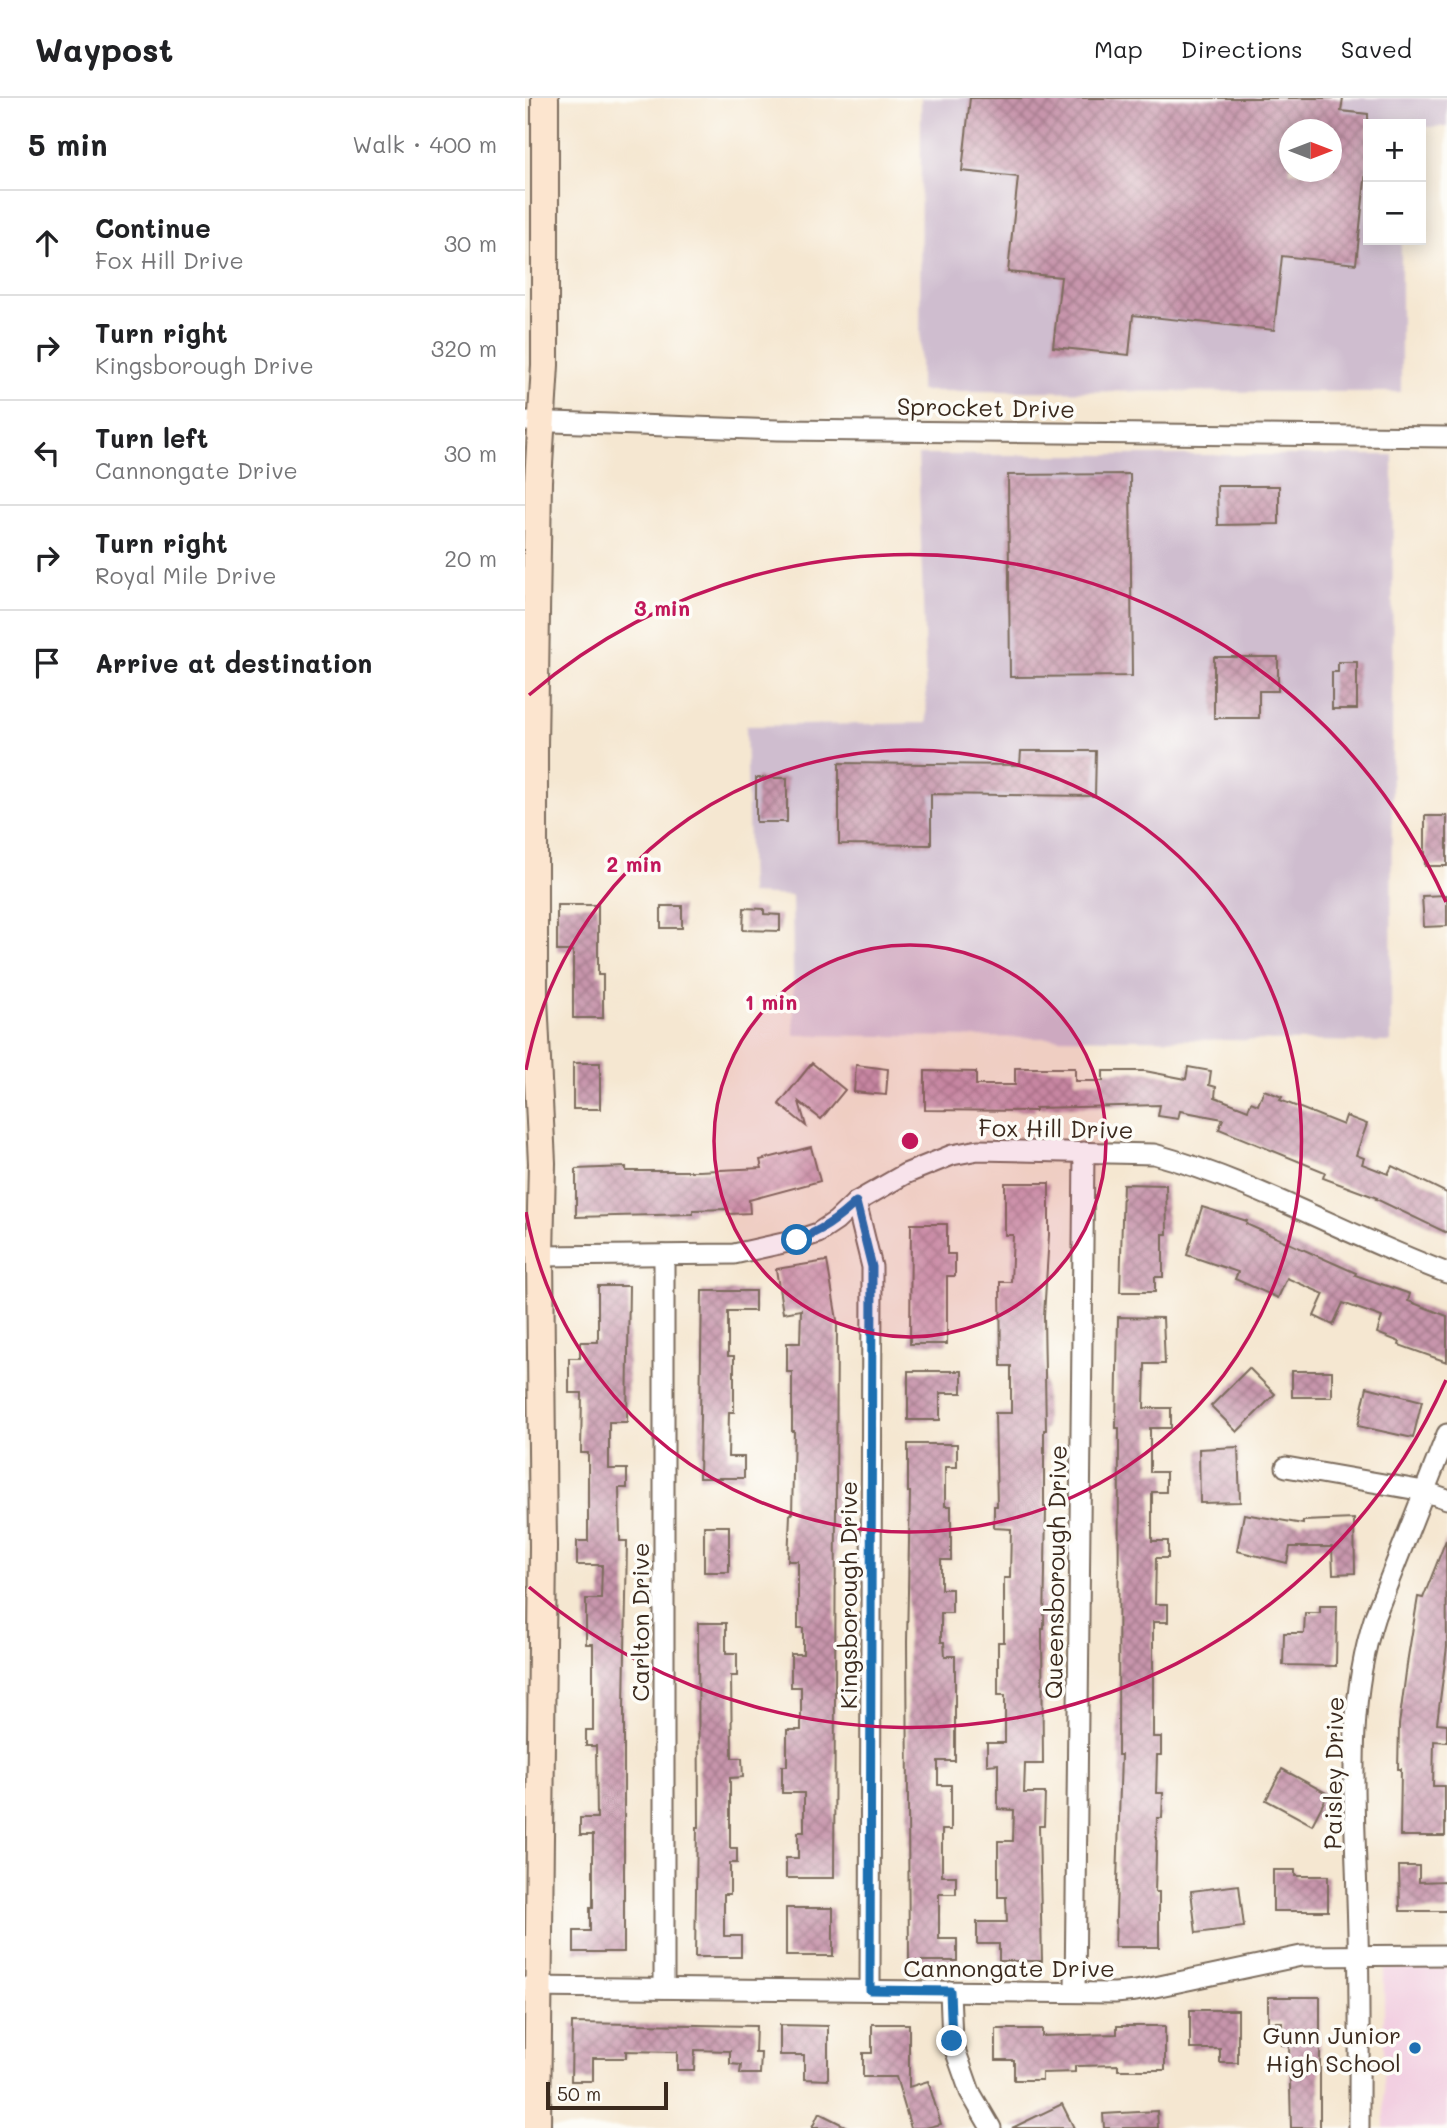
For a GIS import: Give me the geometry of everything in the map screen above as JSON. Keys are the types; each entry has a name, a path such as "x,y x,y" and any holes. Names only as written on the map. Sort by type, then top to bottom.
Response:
{"main road":[{"path":"537,2128 532,1987 543,1560 540,1256 542,1163 534,998 530,626 538,481 533,421 545,365 545,98"}],"street":[{"name":"Sprocket Drive","path":"533,421 778,430 1447,437"},
{"name":"Fox Hill Drive","path":"540,1256 734,1254 797,1240 818,1233 837,1221 856,1202 905,1174 952,1155 978,1150 1154,1154 1248,1187 1447,1273"},
{"name":"Queensborough Drive","path":"1075,1992 1084,1152"},
{"name":"Kingsborough Drive","path":"856,1202 872,1267 870,1990"},
{"name":"Carlton Drive","path":"664,1255 664,1989"},
{"name":"Paisley Drive","path":"1359,2128 1359,1954 1353,1735 1356,1693 1365,1646 1375,1616 1447,1434"},
{"path":"1286,1467 1424,1491 1447,1499"},
{"name":"Cannongate Drive","path":"532,1987 1136,1991 1301,1956 1447,1955"},
{"path":"950,1991 952,2041 971,2092 991,2128"}],"shaded area":[{"path":"921,98 1447,98 1447,127 1426,127 1426,119 1363,119 1363,245 1401,245 1401,392 920,391"},
{"path":"918,455 1393,455 1391,1042 794,1035 792,896 750,894 746,726 927,723"},
{"name":"Gunn Junior High School","path":"1384,1967 1447,1967 1447,2128 1384,2128"}],"building":[{"path":"970,98 1343,98 1341,111 1368,114 1368,119 1363,119 1363,199 1356,264 1282,256 1274,330 1133,315 1129,355 1053,347 1061,277 1008,272 1018,177 962,171"},
{"path":"1130,474 1132,676 1010,677 1008,475"},
{"path":"1217,486 1279,486 1279,524 1218,525"},
{"path":"1214,657 1278,657 1278,691 1259,691 1259,718 1214,718"},
{"path":"1338,662 1357,662 1357,709 1332,709 1332,672 1338,672"},
{"path":"1021,751 1096,751 1095,796 931,794 931,845 839,844 839,763 1020,765"},
{"path":"756,778 787,778 787,822 756,822"},
{"path":"1425,816 1447,816 1447,866 1425,866"},
{"path":"1447,895 1447,926 1424,927 1422,896"},
{"path":"557,905 598,905 598,975 603,975 603,1018 573,1018 573,951 557,951"},
{"path":"661,906 682,906 682,928 661,928"},
{"path":"744,908 764,909 764,914 780,915 780,931 743,930"},
{"path":"573,1063 600,1063 600,1109 573,1109"},
{"path":"812,1063 845,1090 821,1119 799,1102 806,1126 779,1104"},
{"path":"856,1065 888,1069 886,1095 854,1092"},
{"path":"1188,1067 1211,1071 1209,1085 1216,1087 1215,1097 1248,1110 1251,1102 1258,1105 1264,1090 1282,1097 1280,1100 1343,1125 1346,1116 1367,1124 1356,1155 1364,1158 1362,1164 1388,1174 1392,1166 1447,1193 1447,1233 1377,1198 1323,1178 1325,1172 1219,1129 1223,1119 1180,1111 1178,1119 1158,1116 1160,1105 1035,1108 1035,1111 925,1110 925,1071 976,1072 976,1085 1015,1085 1015,1068 1075,1068 1075,1081 1103,1081 1103,1071 1145,1071 1186,1079"},
{"path":"811,1147 820,1181 749,1200 750,1213 728,1214 727,1209 693,1210 693,1214 576,1217 576,1169 626,1167 626,1171 699,1171 762,1168 760,1160"},
{"path":"1005,1183 1049,1183 1044,1316 1046,1507 1042,1629 1043,1764 1025,1764 1024,1793 1045,1793 1044,1826 1039,1826 1042,1961 999,1961 999,1944 977,1944 977,1922 1007,1922 1006,1897 998,1897 998,1841 1013,1841 1014,1810 998,1809 998,1764 987,1765 987,1743 1005,1743 1005,1695 998,1695 998,1642 1004,1642 1004,1578 1010,1578 1011,1529 994,1528 994,1506 997,1506 995,1413 1011,1413 1011,1366 1001,1366 1000,1282 1011,1282 1013,1235 1005,1235"},
{"path":"1123,1184 1166,1185 1167,1234 1163,1234 1163,1277 1155,1277 1155,1292 1120,1292"},
{"path":"1202,1207 1247,1221 1246,1224 1356,1273 1355,1275 1410,1294 1408,1301 1447,1316 1447,1362 1399,1345 1400,1342 1377,1333 1382,1317 1343,1303 1333,1325 1314,1316 1324,1294 1287,1278 1278,1298 1235,1279 1238,1272 1187,1255"},
{"path":"911,1224 947,1224 947,1254 955,1254 955,1276 947,1276 947,1344 910,1344"},
{"path":"827,1261 837,1320 834,1878 786,1878 786,1858 798,1858 798,1832 804,1832 804,1793 782,1793 782,1766 787,1766 787,1730 801,1730 801,1687 791,1687 791,1654 803,1654 803,1628 798,1628 798,1561 788,1561 794,1431 792,1372 787,1372 787,1343 800,1343 801,1310 783,1313 776,1269"},
{"path":"598,1286 629,1286 627,1422 609,1422 609,1469 627,1469 627,1488 619,1488 620,1541 627,1541 624,1952 574,1952 574,1931 590,1931 590,1908 593,1908 593,1835 580,1835 580,1818 597,1818 596,1746 586,1746 586,1730 593,1730 593,1644 586,1644 586,1599 601,1599 602,1565 577,1565 577,1541 588,1541 588,1453 581,1453 582,1393 569,1393 569,1358 580,1358 580,1342 598,1342"},
{"path":"702,1291 755,1291 755,1311 728,1311 728,1356 734,1356 734,1412 729,1412 728,1457 744,1457 744,1478 699,1478"},
{"path":"1118,1317 1163,1318 1165,1364 1145,1364 1144,1408 1171,1408 1171,1428 1150,1428 1150,1472 1166,1472 1166,1492 1152,1492 1152,1541 1168,1541 1168,1558 1156,1558 1155,1604 1168,1604 1168,1622 1153,1622 1153,1737 1161,1737 1161,1755 1157,1755 1156,1793 1163,1793 1162,1818 1157,1818 1155,1892 1159,1892 1159,1947 1115,1947 1121,1755 1118,1755"},
{"path":"1249,1368 1275,1394 1237,1432 1211,1406"},
{"path":"908,1371 962,1371 962,1393 940,1393 940,1420 908,1420"},
{"path":"1292,1371 1332,1371 1332,1397 1292,1397"},
{"path":"1367,1387 1422,1401 1413,1438 1358,1426"},
{"path":"908,1444 957,1444 957,1467 945,1467 945,1506 951,1506 951,1560 941,1560 941,1589 952,1589 952,1613 941,1613 941,1642 944,1642 945,1656 955,1656 955,1761 938,1761 938,1785 951,1785 951,1830 942,1830 942,1876 956,1876 956,1894 939,1894 939,1939 957,1939 957,1961 909,1961"},
{"path":"1238,1447 1240,1502 1200,1503 1199,1449"},
{"path":"1244,1514 1303,1524 1303,1521 1354,1519 1355,1573 1333,1574 1332,1547 1290,1547 1287,1563 1237,1551"},
{"path":"704,1526 729,1526 729,1572 704,1572"},
{"path":"1446,1540 1447,1647 1437,1723 1447,1724 1447,1742 1434,1741 1433,1786 1445,1786 1445,1836 1400,1836 1399,1725 1408,1657 1418,1597 1423,1598"},
{"path":"1320,1606 1337,1606 1336,1666 1283,1665 1284,1633 1304,1633 1305,1613 1320,1613"},
{"path":"698,1623 726,1623 726,1653 737,1653 737,1676 731,1676 732,1758 742,1758 743,1777 730,1778 730,1848 737,1848 737,1863 730,1863 730,1894 724,1894 724,1936 741,1936 741,1957 695,1957 699,1827"},
{"path":"1282,1769 1328,1794 1312,1825 1266,1800"},
{"path":"1399,1866 1419,1866 1419,1882 1447,1881 1447,1911 1400,1911"},
{"path":"1273,1870 1295,1870 1295,1876 1328,1876 1328,1911 1273,1911"},
{"path":"1239,1885 1244,1927 1196,1933 1191,1891"},
{"path":"786,1908 833,1908 833,1956 786,1956"},
{"path":"1268,1997 1320,1997 1320,2128 1291,2128 1289,2045 1282,2045 1282,2022 1268,2022"},
{"path":"1190,2010 1238,2010 1238,2063 1220,2063 1220,2049 1190,2049"},
{"path":"572,2023 756,2026 755,2053 761,2053 760,2074 740,2074 741,2065 730,2064 730,2051 695,2050 694,2070 677,2070 677,2052 626,2051 626,2058 593,2058 593,2081 571,2081"},
{"path":"872,2024 909,2024 909,2087 928,2081 941,2124 911,2128 896,2077 863,2077 863,2053 872,2053"},
{"path":"780,2025 828,2026 828,2080 804,2079 804,2055 780,2055"},
{"path":"1117,2026 1165,2026 1165,2070 1118,2070 1118,2065 1075,2066 1075,2072 1042,2073 1042,2080 1014,2080 1014,2060 996,2060 996,2029 1042,2029 1042,2036 1117,2034"},
{"path":"1062,2104 1074,2128 1012,2128"},
{"path":"1157,2111 1158,2128 1104,2128 1103,2114"},
{"path":"819,2113 849,2128 812,2128"}],"place":[{"name":"Gunn Junior High School","path":"1415,2048"}],"route":[{"path":"797,1240 818,1233 837,1221 856,1202 872,1267 870,1990 950,1991 952,2041"}]}
